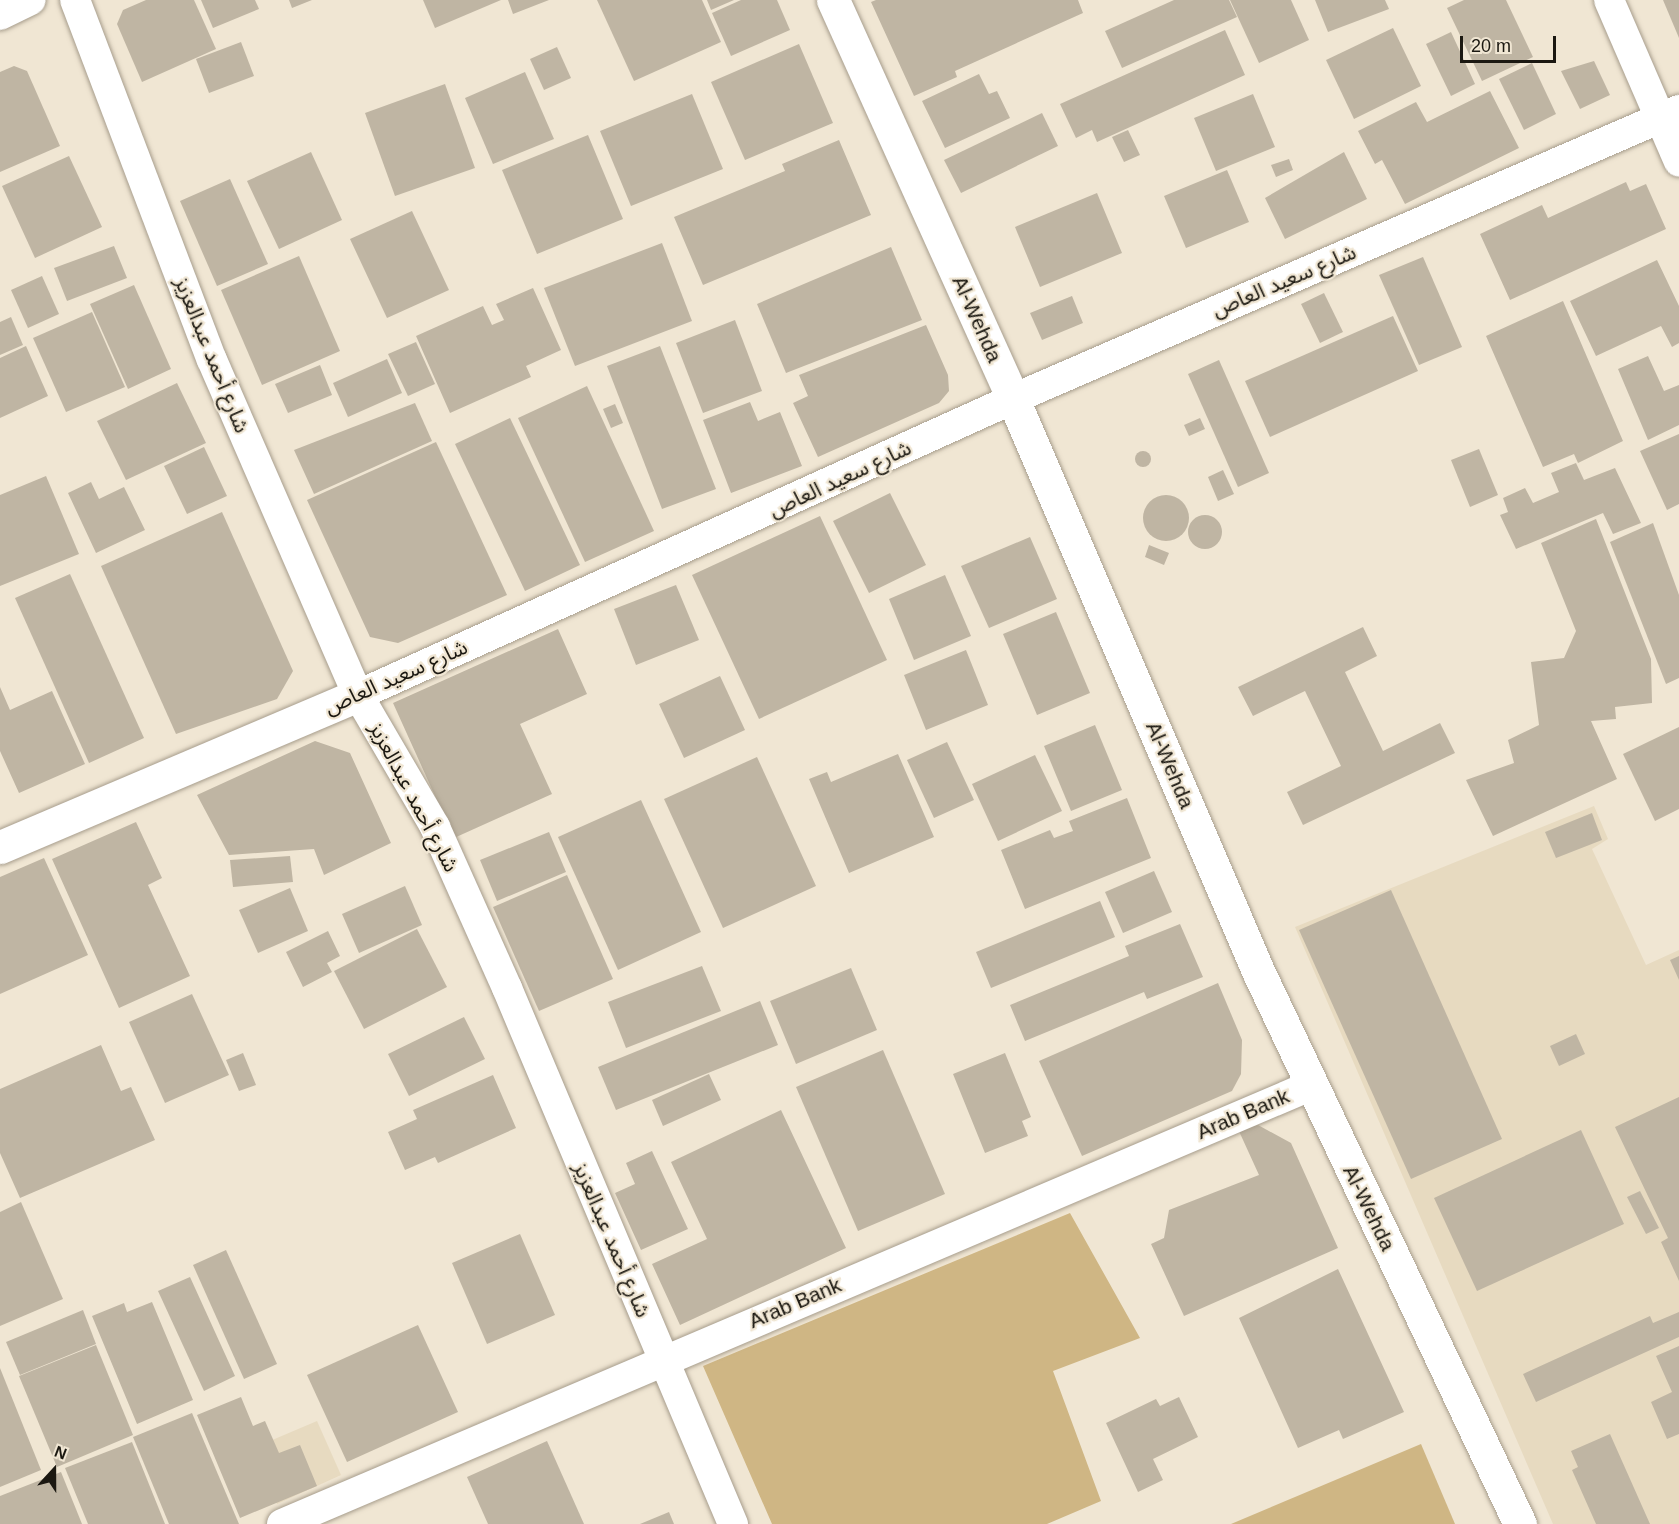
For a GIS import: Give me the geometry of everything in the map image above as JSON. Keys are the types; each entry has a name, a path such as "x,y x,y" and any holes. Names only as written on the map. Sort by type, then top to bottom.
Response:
{"main road":[{"name":"Al-Wehda","path":"833,0 1013,399 1310,1086 1520,1524"},
{"name":"شارع سعيد العاص","path":"0,847 358,695"}],"street":[{"path":"0,15 31,0"},
{"name":"شارع أحمد عبدالعزيز","path":"75,0 212,360 358,695 435,827 733,1524"},
{"path":"1609,0 1669,114 1679,162"},
{"name":"شارع سعيد العاص","path":"358,695 1013,399 1669,114"},
{"name":"Arab Bank","path":"282,1524 662,1359 1310,1086"}],"shaded area":[{"path":"1594,806 1608,839 1592,849 1646,965 1679,950 1679,1524 1553,1524 1295,927"},
{"path":"1070,1213 1140,1338 1053,1371 1101,1501 1047,1524 772,1524 703,1366"},
{"path":"317,1421 341,1475 277,1504 251,1449"},
{"path":"1421,1444 1455,1524 1231,1524"}],"building":[{"path":"146,0 194,0 216,49 142,82 117,24 123,10"},
{"path":"201,0 255,0 259,9 213,28"},
{"path":"289,0 312,0 292,8"},
{"path":"423,0 501,0 435,28"},
{"path":"508,0 549,0 513,14"},
{"path":"597,0 702,0 721,42 634,81"},
{"path":"707,0 734,0 711,10"},
{"path":"741,0 777,0 790,30 731,56 712,13"},
{"path":"876,0 1078,0 1083,13 955,71 957,77 914,96 871,2"},
{"path":"1174,0 1229,0 1237,17 1122,68 1105,31"},
{"path":"1230,0 1291,0 1309,40 1259,63"},
{"path":"1315,0 1385,0 1389,9 1328,32"},
{"path":"1464,0 1506,0 1533,57 1482,81 1447,8"},
{"path":"1663,0 1679,0 1679,38"},
{"path":"1393,28 1421,86 1354,119 1326,60"},
{"path":"1225,30 1245,75 1097,142 1092,130 1076,138 1060,104"},
{"path":"1451,32 1475,84 1451,96 1426,44"},
{"path":"241,42 254,76 209,93 196,59"},
{"path":"799,44 833,123 745,160 711,82"},
{"path":"557,47 571,78 544,90 530,59"},
{"path":"1594,61 1610,95 1580,109 1561,71"},
{"path":"1532,63 1556,114 1524,130 1499,79"},
{"path":"14,66 27,71 60,146 0,172 0,72"},
{"path":"525,72 554,139 493,164 465,98"},
{"path":"979,74 989,94 997,91 1010,118 945,148 922,101"},
{"path":"445,84 475,168 395,196 365,113"},
{"path":"1490,91 1519,148 1405,204 1382,160 1375,164 1358,131 1416,102 1427,122"},
{"path":"692,94 723,169 631,206 600,131"},
{"path":"1253,94 1275,147 1216,171 1194,118"},
{"path":"1042,113 1058,146 961,193 944,160"},
{"path":"1128,130 1140,155 1124,162 1112,137"},
{"path":"588,135 623,219 537,254 502,170"},
{"path":"839,140 871,215 703,285 674,217 785,171 782,164"},
{"path":"311,152 342,220 279,249 247,181"},
{"path":"1344,152 1367,199 1285,239 1265,198"},
{"path":"69,156 102,227 35,258 2,186"},
{"path":"1289,159 1293,170 1276,177 1271,165"},
{"path":"1227,170 1249,222 1186,248 1164,196"},
{"path":"230,179 268,264 217,286 180,201"},
{"path":"1626,182 1630,191 1646,184 1666,229 1510,300 1480,234 1542,205 1548,218"},
{"path":"1097,193 1122,253 1040,287 1015,227"},
{"path":"412,211 449,290 387,318 350,239"},
{"path":"662,243 692,321 575,366 544,288"},
{"path":"114,246 127,278 67,301 54,268"},
{"path":"891,247 922,320 786,373 757,304"},
{"path":"299,256 340,351 262,385 221,290"},
{"path":"1423,257 1462,347 1419,365 1379,275"},
{"path":"1657,260 1679,306 1679,343 1672,347 1661,326 1596,356 1570,301"},
{"path":"42,276 59,314 28,328 11,290"},
{"path":"134,285 171,369 128,389 90,304"},
{"path":"533,288 561,350 526,366 531,377 450,413 416,336 483,306 492,325 504,320 496,304"},
{"path":"1324,293 1343,332 1320,343 1301,304"},
{"path":"1072,296 1083,323 1042,340 1030,313"},
{"path":"1563,301 1623,441 1578,463 1574,454 1543,467 1486,336"},
{"path":"92,312 125,387 66,412 33,338"},
{"path":"1393,316 1418,371 1270,437 1245,381"},
{"path":"11,317 23,345 0,355 0,322"},
{"path":"735,320 762,391 703,413 676,343"},
{"path":"926,325 948,375 949,391 939,403 818,457 793,403 808,396 799,375"},
{"path":"416,342 435,384 408,396 388,354"},
{"path":"26,346 48,396 0,418 0,358"},
{"path":"660,346 716,489 662,509 607,366"},
{"path":"1648,356 1664,391 1679,385 1679,425 1648,440 1618,369"},
{"path":"387,359 402,393 348,417 333,383"},
{"path":"1219,360 1269,473 1238,487 1188,374"},
{"path":"320,365 332,395 288,413 275,384"},
{"path":"177,383 206,443 126,480 97,421"},
{"path":"587,386 654,531 585,562 518,418"},
{"path":"750,402 758,421 780,412 802,466 731,493 703,420"},
{"path":"415,403 432,441 314,494 294,450"},
{"path":"615,404 623,423 611,428 603,409"},
{"path":"510,418 580,565 525,591 455,444"},
{"path":"1200,418 1205,429 1189,436 1184,425"},
{"path":"1679,434 1679,504 1667,510 1640,451"},
{"path":"436,442 507,595 398,643 370,637 307,500"},
{"path":"204,447 227,496 187,514 164,466"},
{"path":"1479,449 1498,495 1470,507 1451,460"},
{"path":"1143,451 1151,459 1143,467 1135,459"},
{"path":"1576,463 1584,480 1615,468 1641,523 1613,534 1603,513 1516,549 1500,515 1508,512 1503,498 1525,488 1533,503 1559,492 1551,473"},
{"path":"1223,470 1234,494 1218,501 1208,477"},
{"path":"46,476 79,554 0,586 0,495"},
{"path":"91,482 99,499 124,487 145,530 96,553 68,493"},
{"path":"890,493 926,565 869,593 833,521"},
{"path":"1166,495 1182,502 1189,518 1182,534 1166,541 1150,534 1143,518 1150,502"},
{"path":"222,512 293,671 277,699 176,734 101,566"},
{"path":"1205,515 1217,520 1222,532 1217,544 1205,549 1193,544 1188,532 1193,520"},
{"path":"820,516 887,660 759,719 692,575"},
{"path":"1596,519 1651,659 1652,703 1615,707 1616,719 1591,721 1617,779 1493,836 1466,780 1514,763 1508,740 1539,725 1531,662 1564,658 1576,631 1541,543"},
{"path":"1653,523 1679,595 1679,678 1666,684 1610,542"},
{"path":"1030,537 1057,599 989,628 961,566"},
{"path":"1149,545 1169,553 1164,565 1145,557"},
{"path":"70,574 144,738 89,763 15,598"},
{"path":"945,575 971,636 914,660 889,599"},
{"path":"676,585 699,640 636,665 614,609"},
{"path":"1056,612 1090,693 1037,715 1003,634"},
{"path":"1363,627 1377,656 1345,672 1383,751 1440,723 1455,753 1303,825 1287,792 1341,766 1305,691 1253,716 1238,687"},
{"path":"558,629 587,694 520,724 552,794 454,838 393,703"},
{"path":"966,650 988,705 926,730 904,675"},
{"path":"720,676 745,730 684,758 659,704"},
{"path":"0,687 10,710 52,691 85,764 19,793 0,751"},
{"path":"1095,725 1122,790 1071,811 1044,746"},
{"path":"1679,727 1679,809 1655,821 1623,754"},
{"path":"315,741 350,753 391,843 324,875 314,849 229,855 197,795"},
{"path":"947,742 974,800 934,818 907,760"},
{"path":"898,754 934,837 849,873 809,779 827,772 831,782"},
{"path":"1035,755 1062,811 998,841 972,784"},
{"path":"757,757 816,886 723,928 664,799"},
{"path":"1127,798 1151,858 1025,909 1001,850 1050,830 1054,838 1073,831 1069,821"},
{"path":"641,800 701,932 618,970 558,837"},
{"path":"1592,813 1602,840 1556,858 1545,832"},
{"path":"136,822 162,878 148,885 190,976 119,1008 52,859"},
{"path":"549,832 566,872 497,901 480,860"},
{"path":"290,856 293,882 233,887 230,860"},
{"path":"44,858 88,955 0,994 0,877"},
{"path":"1154,871 1172,912 1123,933 1105,892"},
{"path":"567,875 613,979 539,1011 493,907"},
{"path":"405,886 422,925 359,953 342,914"},
{"path":"290,888 308,931 258,953 239,910"},
{"path":"1391,890 1502,1139 1411,1179 1299,930"},
{"path":"1100,901 1115,937 991,988 976,952"},
{"path":"1180,924 1203,977 1147,999 1144,992 1025,1041 1010,1005 1129,956 1125,946"},
{"path":"417,929 447,987 364,1029 334,971"},
{"path":"328,931 340,956 327,963 332,972 303,987 286,952"},
{"path":"1679,956 1679,980 1670,960"},
{"path":"702,966 721,1011 626,1048 608,1002"},
{"path":"851,968 877,1030 796,1064 770,1001"},
{"path":"1218,983 1242,1040 1241,1074 1232,1091 1082,1156 1039,1061"},
{"path":"192,994 229,1075 165,1103 129,1022"},
{"path":"760,1001 778,1045 616,1110 598,1067"},
{"path":"464,1017 485,1059 409,1096 388,1054"},
{"path":"1576,1034 1585,1054 1559,1066 1550,1046"},
{"path":"101,1045 121,1091 131,1087 155,1140 20,1198 0,1153 0,1089"},
{"path":"883,1050 945,1194 858,1231 796,1087"},
{"path":"243,1053 256,1085 239,1091 226,1060"},
{"path":"1005,1053 1031,1117 1022,1121 1028,1136 985,1153 953,1074"},
{"path":"709,1074 721,1100 663,1126 652,1100"},
{"path":"493,1075 516,1128 438,1163 435,1157 405,1170 388,1132 417,1119 413,1110"},
{"path":"1679,1097 1679,1281 1661,1242 1668,1238 1615,1127"},
{"path":"781,1110 846,1248 680,1325 652,1264 707,1239 671,1162"},
{"path":"1258,1125 1291,1143 1338,1248 1184,1316 1151,1244 1164,1238 1169,1210 1259,1175 1238,1129"},
{"path":"1581,1130 1624,1224 1477,1291 1434,1198"},
{"path":"652,1151 688,1229 641,1250 615,1193 635,1184 626,1163"},
{"path":"1640,1191 1659,1228 1646,1234 1627,1197"},
{"path":"21,1202 63,1299 0,1326 0,1212"},
{"path":"520,1234 555,1315 487,1344 452,1263"},
{"path":"226,1250 277,1364 244,1379 193,1265"},
{"path":"1338,1269 1404,1412 1343,1439 1339,1430 1298,1448 1239,1318"},
{"path":"190,1277 235,1376 204,1391 158,1291"},
{"path":"152,1302 193,1400 137,1424 92,1316 124,1303 127,1312"},
{"path":"83,1310 96,1344 20,1375 6,1342"},
{"path":"1679,1312 1679,1337 1536,1402 1523,1374 1650,1316 1653,1323"},
{"path":"418,1325 458,1412 347,1462 307,1375"},
{"path":"96,1345 133,1435 57,1467 19,1376"},
{"path":"1679,1346 1679,1434 1667,1439 1651,1402 1672,1392 1656,1356"},
{"path":"0,1368 41,1470 0,1487"},
{"path":"241,1397 253,1426 265,1421 279,1453 300,1445 317,1486 240,1518 197,1415"},
{"path":"1179,1397 1198,1437 1153,1459 1163,1480 1138,1492 1106,1423 1156,1399 1160,1406"},
{"path":"192,1413 239,1524 169,1524 133,1437"},
{"path":"1610,1434 1650,1524 1596,1524 1572,1470 1578,1467 1571,1451"},
{"path":"547,1441 584,1524 488,1524 467,1477"},
{"path":"132,1442 165,1524 88,1524 65,1468"},
{"path":"61,1472 82,1524 0,1524 0,1496"},
{"path":"669,1512 674,1524 640,1524"}]}
